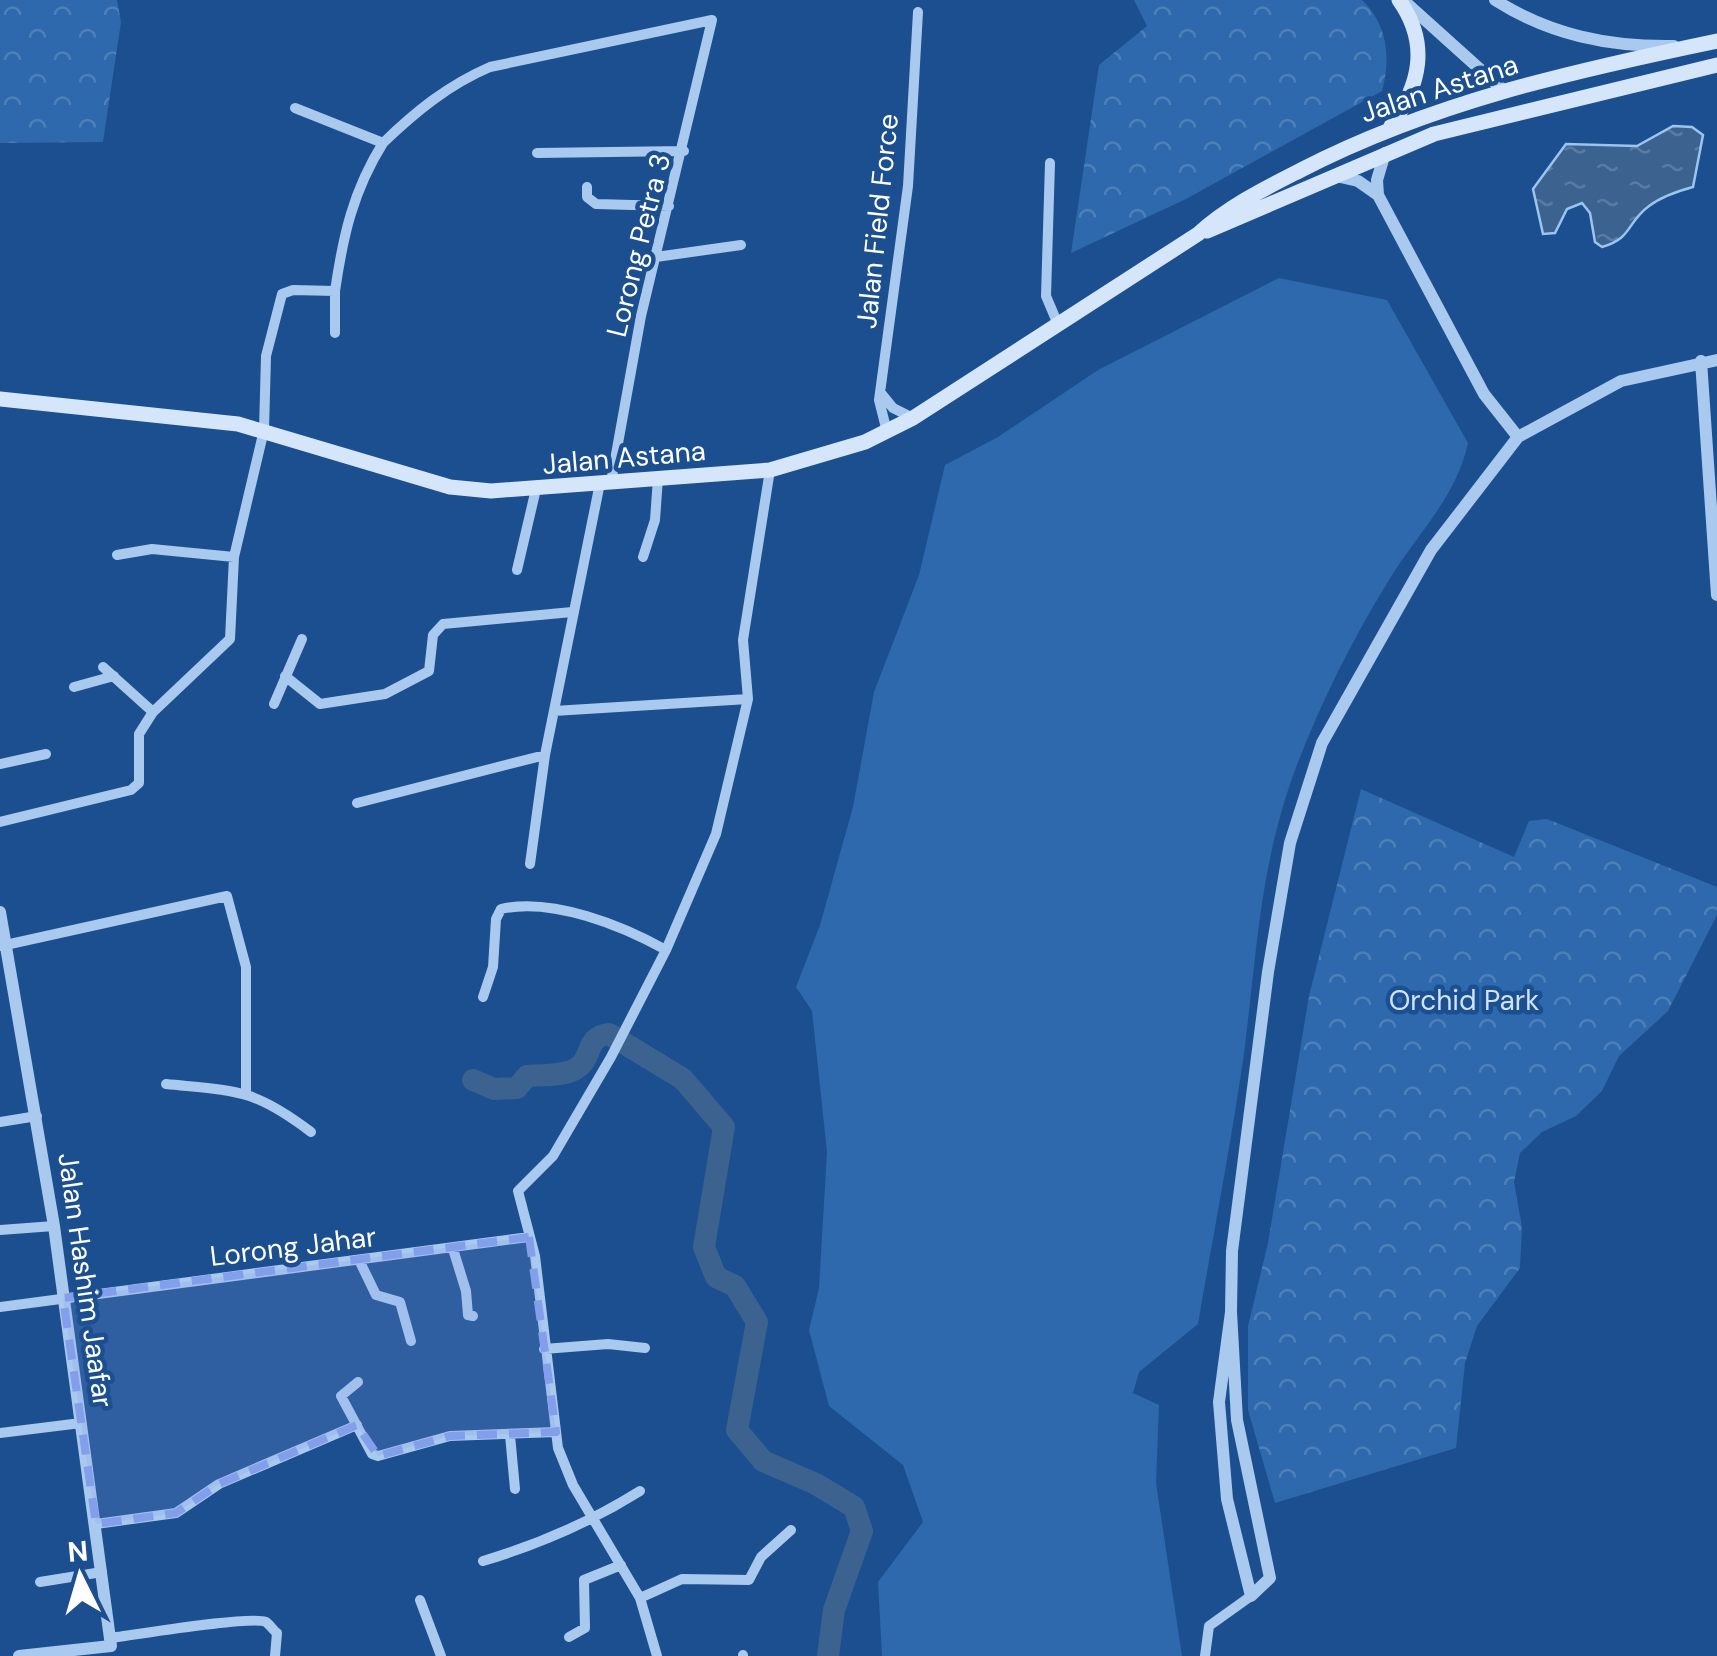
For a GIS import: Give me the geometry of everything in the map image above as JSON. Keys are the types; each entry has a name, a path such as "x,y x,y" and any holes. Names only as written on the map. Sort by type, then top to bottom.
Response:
{"main road":[{"path":"1391,126 1412,92 1420,68 1416,32 1401,0"},
{"name":"Jalan Astana","path":"1198,234 1225,210 1391,126 1503,90 1717,41"},
{"name":"Jalan Astana","path":"0,399 264,430 450,487 536,489 770,470 887,432 1198,234 1332,176 1471,123 1717,65"},
{"path":"1503,90 1513,98 1538,100 1653,79"}],"street":[{"path":"1401,0 1503,90"},
{"path":"1495,0 1534,22 1599,42 1627,46 1698,45"},
{"name":"Jalan Field Force","path":"887,432 880,416 880,392 908,186 918,12"},
{"name":"Lorong Petra 3","path":"383,143 414,114 461,80 490,68 712,20 606,482 572,612 545,754 530,864"},
{"path":"295,108 383,143 363,175 345,224 335,291 336,333"},
{"path":"537,153 684,151"},
{"path":"1386,153 1377,180 1378,196 1484,394 1518,437"},
{"path":"1050,164 1046,296 1057,322"},
{"path":"1332,176 1358,181 1378,196"},
{"path":"587,187 587,197 596,204 669,206"},
{"path":"656,258 742,245"},
{"path":"0,822 131,790 139,782 139,734 153,712 230,638 234,557 264,430 266,356 282,294 335,291"},
{"path":"1251,1596 1220,1448 1232,1251 1268,972 1290,843 1322,743 1430,550 1518,437 1620,381 1717,360"},
{"path":"1701,361 1717,594"},
{"path":"880,392 893,408 913,418"},
{"path":"657,1656 640,1598 566,1467 556,1432 529,1237 518,1190 553,1156 611,1057 666,950 716,834 748,699 744,640 770,470"},
{"path":"642,557 655,520 658,478"},
{"path":"517,570 536,489"},
{"path":"117,555 152,549 234,557"},
{"path":"285,676 320,704 356,701 385,694 429,671 433,635 444,624 572,612"},
{"path":"274,704 302,638"},
{"path":"104,667 153,712"},
{"path":"74,687 114,676"},
{"path":"554,711 748,699"},
{"path":"0,764 46,754"},
{"path":"358,803 545,754"},
{"path":"3,946 227,896 246,967 246,1091"},
{"path":"483,997 493,967 496,919 502,909 516,906 587,916 635,932 666,950"},
{"name":"Jalan Hashim Jaafar","path":"0,912 54,1226 111,1647"},
{"path":"166,1084 246,1091 311,1132"},
{"path":"0,1122 37,1116"},
{"path":"0,1230 54,1226"},
{"name":"Lorong Jahar","path":"0,1307 529,1237"},
{"path":"453,1249 466,1291 468,1315 473,1316"},
{"path":"359,1260 376,1295 400,1302 411,1341"},
{"path":"1205,1656 1209,1626 1270,1578 1237,1420 1230,1321"},
{"path":"544,1349 608,1344 645,1348"},
{"path":"358,1382 340,1396 372,1454 378,1456 450,1436 556,1432"},
{"path":"0,1434 81,1423"},
{"path":"96,1524 176,1513 218,1484 357,1426"},
{"path":"510,1435 515,1489"},
{"path":"483,1560 541,1544 640,1492"},
{"path":"640,1598 682,1579 749,1580 761,1557 792,1530"},
{"path":"569,1637 584,1628 584,1580 621,1565"},
{"path":"40,1582 102,1572"},
{"path":"420,1600 441,1656"},
{"path":"19,1656 111,1647 235,1618 267,1622 276,1634 275,1656"}],"highlighted area":[{"path":"529,1237 556,1432 450,1436 378,1456 357,1425 219,1484 176,1513 96,1524 63,1298"}],"green space":[{"path":"0,0 117,0 121,22 103,142 0,143"},
{"path":"1134,0 1362,0 1377,20 1385,43 1382,91 1186,199 1071,253 1099,65 1147,26"},
{"path":"1279,278 1387,300 1468,443 1446,498 1389,580 1350,649 1295,770 1266,879 1243,1061 1198,1324 1139,1372 1133,1393 1159,1405 1156,1483 1182,1656 882,1656 878,1582 923,1522 903,1465 829,1406 809,1330 819,1288 827,1152 812,1011 796,987 820,925 853,807 874,692 919,575 945,465 998,437 1098,370"},
{"name":"Orchid Park","path":"1361,789 1514,857 1529,821 1547,819 1717,887 1717,915 1668,1011 1619,1056 1602,1091 1576,1116 1542,1132 1520,1153 1514,1182 1522,1227 1520,1268 1477,1326 1465,1363 1456,1448 1275,1503 1248,1410 1248,1326 1268,1243 1309,996"}],"water":[{"path":"1673,126 1692,127 1703,135 1693,187 1654,203 1624,235 1602,247 1595,242 1590,213 1582,203 1567,209 1555,233 1543,234 1533,189 1566,144 1637,146"}],"waterway":[{"path":"473,1080 494,1089 517,1088 527,1076 572,1071 582,1064 592,1043 609,1034 683,1079 724,1127 704,1247 716,1277 735,1286 757,1322 737,1430 763,1461 816,1484 854,1507 862,1531 834,1610 828,1656"}]}
